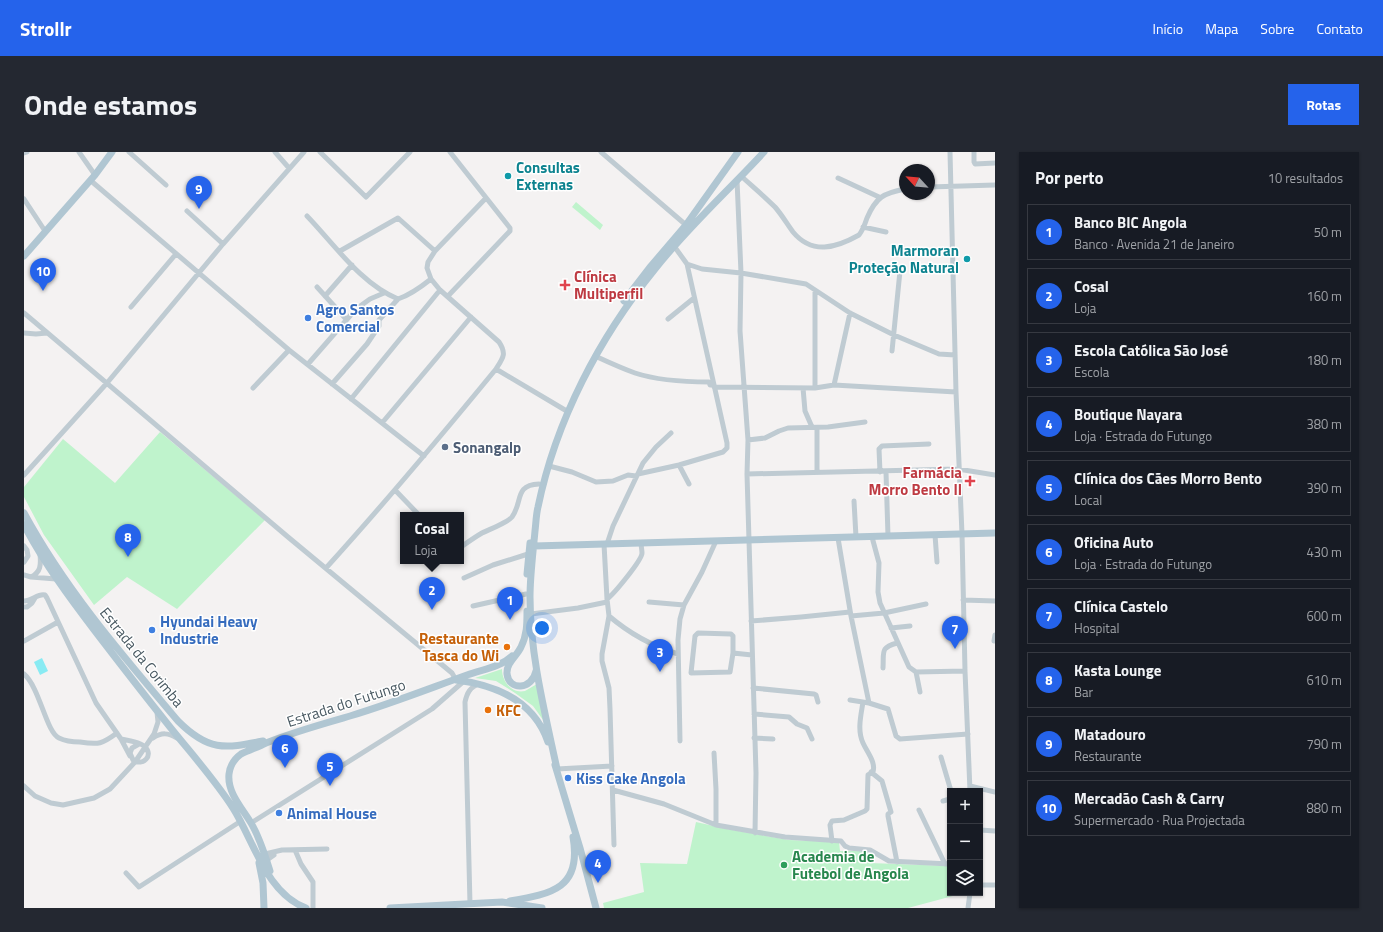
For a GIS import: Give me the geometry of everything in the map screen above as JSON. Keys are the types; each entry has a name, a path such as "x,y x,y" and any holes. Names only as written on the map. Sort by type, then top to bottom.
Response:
{"main road":[{"path":"24,256 112,152"},
{"path":"697,210 738,152"},
{"path":"534,643 536,672 534,678 526,686 516,685 508,678 507,670 521,648 526,634 528,554 539,484 565,410 577,382 608,325 650,266 686,225 742,152"},
{"path":"557,769 539,685 530,597 538,509 549,466 564,423 581,383 615,323 631,300 674,246 756,156 756,152"},
{"path":"700,218 764,152"},
{"name":"Estrada da Corimba","path":"24,513 45,551 63,579 130,664 185,728 205,742 223,747 242,745 283,736"},
{"name":"Estrada da Corimba","path":"24,525 39,554 56,579 182,740"},
{"path":"534,546 995,533"},
{"name":"Estrada do Futungo","path":"306,908 287,898 272,881 252,823 240,807 229,781 230,769 234,760 242,754 283,736 398,701 471,674 496,667 504,663 513,655 524,640"},
{"name":"Estrada do Futungo","path":"456,680 480,684 503,692 524,707 533,716 546,737 557,769 596,908"},
{"name":"Estrada do Futungo","path":"182,740 214,780 241,822 263,857 272,881"},
{"path":"390,908 502,902 536,897 546,894 562,885 570,876 574,866 575,853 566,802"},
{"path":"263,857 262,883 264,908"},
{"path":"502,902 542,908"}],"street":[{"path":"79,152 92,177 176,254 289,350 424,456"},
{"path":"129,152 166,186"},
{"path":"275,152 289,168"},
{"path":"24,475 107,382 199,272 304,152"},
{"path":"320,152 366,197 410,152"},
{"path":"448,296 510,230 510,227 450,152"},
{"path":"601,152 686,225"},
{"path":"950,152 954,355 962,534 965,671 970,788"},
{"path":"974,152 975,164 995,163"},
{"path":"739,178 775,208 794,233 808,244 826,248 859,235 879,197 886,193 899,190"},
{"path":"739,178 741,273 740,331 748,440 747,474 756,773 756,833"},
{"path":"838,178 879,197"},
{"path":"935,186 995,185"},
{"path":"326,568 396,490 496,369 504,357 504,352 499,342 440,290 431,279 427,268 430,257 435,251 486,198"},
{"path":"24,199 45,231"},
{"path":"187,211 223,244"},
{"path":"307,216 352,265 384,293 398,299"},
{"path":"340,251 398,218 435,251"},
{"path":"863,227 886,232"},
{"path":"549,466 596,482 613,480 628,475 637,475 723,452 727,448 687,264 674,246"},
{"path":"131,307 176,254"},
{"path":"687,264 702,269 741,273 806,284 850,313 894,335 939,354 954,355"},
{"path":"325,296 352,265"},
{"path":"892,351 900,271"},
{"path":"332,384 365,348 379,326 380,320 398,299 417,290 431,279"},
{"path":"317,287 346,319"},
{"path":"351,399 440,290"},
{"path":"814,290 815,388"},
{"path":"308,364 356,309 370,299 384,293"},
{"path":"668,319 694,298"},
{"path":"24,313 276,527 452,673 456,680"},
{"path":"834,385 850,313"},
{"path":"382,423 471,317"},
{"path":"24,333 47,333"},
{"path":"254,388 289,350"},
{"path":"596,356 644,376 671,380 709,382 710,385 714,386 745,388 815,388 834,385 956,392"},
{"path":"496,369 565,410"},
{"path":"803,388 805,411 814,427 817,472"},
{"path":"748,440 765,438 779,430 788,428 865,422"},
{"path":"614,845 609,688 602,661 609,616 605,544 643,463 671,433"},
{"path":"880,472 880,449 882,446 929,444"},
{"path":"679,464 689,484"},
{"path":"24,479 30,468"},
{"path":"747,474 958,470 995,475"},
{"path":"886,472 888,536"},
{"path":"464,545 480,534 510,519 516,509 518,499 522,492 528,486 539,484"},
{"path":"396,490 416,512"},
{"path":"854,501 856,537"},
{"path":"935,535 936,562"},
{"path":"872,537 879,563 878,592 880,603 909,667 916,672 965,671"},
{"path":"832,841 830,825 832,822 844,820 866,810 868,777 874,770 872,760 862,741 860,733 866,702 838,538"},
{"path":"680,741 678,654 679,629 684,605 716,542"},
{"path":"531,614 578,608 607,600 615,592 639,560 642,553 641,543"},
{"path":"24,546 27,550 28,556 24,562"},
{"path":"31,577 40,569 41,562 39,554"},
{"path":"464,578 493,565 528,554"},
{"path":"24,575 56,579"},
{"path":"473,606 526,594"},
{"path":"24,601 40,595 45,595 96,703 135,762"},
{"path":"24,607 30,606 35,598"},
{"path":"964,600 995,601"},
{"path":"649,602 684,605"},
{"path":"752,620 884,613 926,604"},
{"path":"609,616 630,632 653,646 678,654"},
{"path":"24,640 58,622"},
{"path":"891,628 910,626"},
{"path":"698,633 731,634 733,652 730,672 691,672 696,634 698,633"},
{"path":"994,641 995,635"},
{"path":"883,668 884,650 886,647 897,643"},
{"path":"733,652 752,655"},
{"path":"916,672 920,692"},
{"path":"24,674 39,696 51,730 58,738 68,741 95,744 108,740 117,733"},
{"path":"252,823 432,709 464,681"},
{"path":"470,904 465,702 466,696 473,686 480,684"},
{"path":"753,688 814,694 816,695 818,702"},
{"path":"850,700 866,702 888,709 896,736 900,740 968,734"},
{"path":"24,786 35,796 51,803 63,805 94,798 110,789 135,762 154,734 158,722 157,709"},
{"path":"754,714 789,717 797,724 807,728 812,739"},
{"path":"149,741 164,733 182,740"},
{"path":"754,738 773,739"},
{"path":"121,739 146,747"},
{"path":"130,756 132,748 138,744"},
{"path":"714,753 716,825"},
{"path":"942,756 950,788"},
{"path":"557,769 612,766"},
{"path":"871,772 881,778 885,788 891,812 888,816 897,862"},
{"path":"613,790 664,804 716,825 785,837 841,841 849,848 870,850 889,861 947,864"},
{"path":"983,790 995,792"},
{"path":"943,801 947,800"},
{"path":"920,810 947,862"},
{"path":"126,873 139,887 241,822"},
{"path":"983,830 995,831"},
{"path":"263,857 282,850 327,849"},
{"path":"263,857 275,854 282,850"},
{"path":"295,850 301,864 313,882 313,908"},
{"path":"983,886 995,885"},
{"path":"968,908 970,896"}],"green space":[{"path":"576,202 603,225 600,230 572,207"},
{"path":"160,432 265,520 177,609 127,577 94,605 44,535 24,497 24,487 63,439 115,483"},
{"path":"502,669 502,674 508,686 516,691 525,691 537,684 546,724 533,706 515,693 496,681 475,678"},
{"name":"Academia de Futebol de Angola","path":"696,822 789,840 839,842 840,851 868,851 870,863 947,866 947,896 953,896 908,908 604,908 603,903 644,892 640,863 687,864"}],"water":[{"path":"42,658 48,671 40,675 34,662"}],"place":[{"name":"Consultas Externas","path":"508,176"},
{"name":"Matadouro","path":"199,209"},
{"name":"Marmoran Proteção Natural","path":"967,259"},
{"name":"Clínica Multiperfil","path":"565,285"},
{"name":"Mercadão Cash & Carry","path":"43,291"},
{"name":"Agro Santos Comercial","path":"308,318"},
{"name":"Sonangalp","path":"445,447"},
{"name":"Farmácia Morro Bento II","path":"970,481"},
{"name":"Kasta Lounge","path":"128,557"},
{"name":"Cosal","path":"432,610"},
{"name":"Banco BIC Angola","path":"510,620"},
{"name":"Hyundai Heavy Industrie","path":"152,630"},
{"name":"Restaurante Tasca do Wi","path":"507,647"},
{"name":"Clínica Castelo","path":"955,649"},
{"name":"Escola Católica São José","path":"660,672"},
{"name":"KFC","path":"488,710"},
{"name":"Oficina Auto","path":"285,768"},
{"name":"Kiss Cake Angola","path":"568,778"},
{"name":"Clínica dos Cães Morro Bento","path":"330,786"},
{"name":"Animal House","path":"279,813"},
{"name":"Academia de Futebol de Angola","path":"784,865"},
{"name":"Boutique Nayara","path":"598,883"}]}
